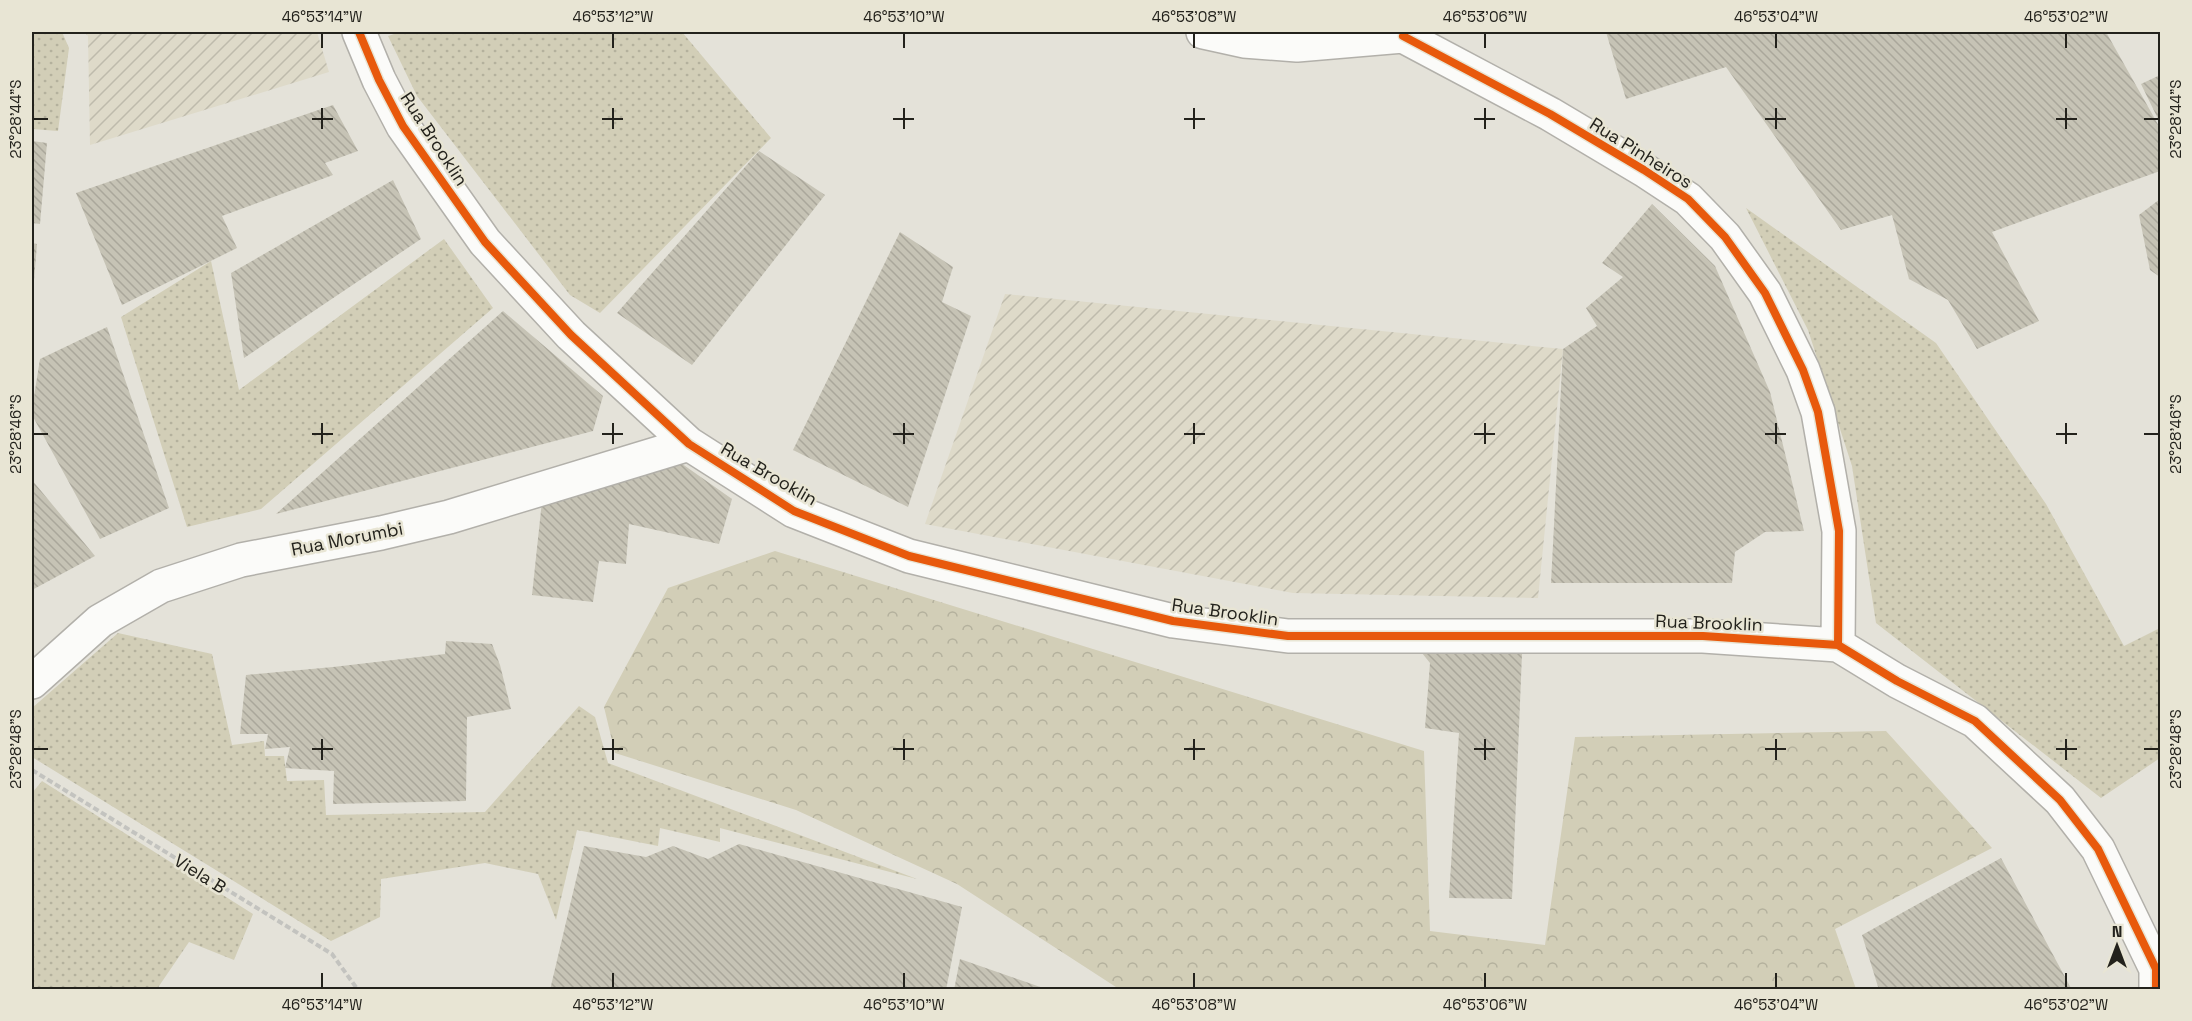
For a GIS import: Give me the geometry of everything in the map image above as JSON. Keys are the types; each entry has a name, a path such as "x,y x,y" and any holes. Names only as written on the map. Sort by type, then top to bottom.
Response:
{"street":[{"name":"Rua Brooklin","path":"359,32 379,80 403,126 486,243 571,335 688,444 794,511 909,556 1173,621 1288,636 1703,636 1838,645 1897,681 1975,721 2060,800 2098,849 2156,969 2156,990"},
{"path":"1203,32 1244,41 1297,45 1410,34"},
{"name":"Rua Pinheiros","path":"1410,34 1550,114 1688,199 1725,237 1765,293 1803,370 1818,412 1839,531 1838,645"},
{"name":"Rua Morumbi","path":"32,682 100,621 161,586 241,560 381,533 449,517 688,444"}],"shaded area":[{"path":"84,32 317,32 329,72 90,145 88,36"},
{"path":"1005,294 1563,349 1538,598 1293,593 925,524"}],"green space":[{"path":"32,32 62,32 69,48 58,131 32,129"},
{"path":"401,32 682,32 771,138 600,313 570,295 417,96 388,36"},
{"path":"1746,208 1936,343 2046,504 2124,646 2160,628 2160,758 2101,798 1876,623 1852,466 1808,330"},
{"path":"444,239 493,308 261,509 187,527 121,317 211,261 239,390"},
{"path":"775,551 1424,751 1430,931 1545,945 1575,737 1886,731 1992,848 1835,929 1856,989 1119,989 957,884 796,810 615,753 604,707 668,588"},
{"path":"118,633 212,654 232,745 264,741 265,756 284,756 287,781 324,780 326,815 485,812 579,706 595,717 608,763 917,879 720,828 720,842 660,828 658,846 577,830 556,920 538,874 485,863 381,879 380,917 331,941 32,757 32,708"},
{"path":"42,781 253,914 234,960 189,942 157,989 32,989 32,793"}],"building":[{"path":"1606,32 2106,32 2160,128 2160,171 1992,232 2039,321 1977,349 1948,300 1909,279 1892,215 1841,230 1726,67 1626,99"},
{"path":"2158,76 2160,82 2160,123 2141,84"},
{"path":"333,105 358,151 325,163 333,175 222,216 237,248 122,305 76,193"},
{"path":"32,141 47,143 40,224 32,223"},
{"path":"759,151 825,195 692,365 617,313"},
{"path":"393,180 421,239 244,358 231,273"},
{"path":"2160,199 2160,277 2150,270 2139,215"},
{"path":"1652,204 1715,266 1770,392 1804,531 1765,532 1735,552 1732,583 1551,583 1563,349 1597,326 1586,308 1623,277 1602,263"},
{"path":"900,232 953,267 942,302 971,316 908,507 793,450"},
{"path":"32,243 37,244 33,293 32,293"},
{"path":"503,311 603,396 593,431 276,514"},
{"path":"107,327 169,508 100,539 32,415 32,409 40,359"},
{"path":"678,461 732,499 719,544 629,524 626,564 599,561 593,602 532,595 542,501"},
{"path":"32,480 95,556 32,590"},
{"path":"446,641 492,644 511,709 467,717 466,801 333,804 334,771 285,768 290,747 265,749 268,734 240,734 246,675 445,654"},
{"path":"1422,653 1522,654 1512,899 1449,898 1459,733 1425,728 1430,663"},
{"path":"739,844 962,907 946,990 550,990 584,846 646,857 673,846 708,859"},
{"path":"2001,858 2072,990 1879,990 1862,935"},
{"path":"960,959 1046,989 1046,990 954,990"}],"cycle path":[{"path":"359,32 379,80 403,126 485,242 571,335 689,444 794,511 909,556 1173,621 1288,636 1703,636 1838,645 1897,681 1975,721 2060,800 2098,849 2156,969 2156,990"},
{"path":"1403,36 1550,114 1644,170 1688,199 1725,237 1765,293 1803,370 1818,412 1839,531 1838,645"}]}
